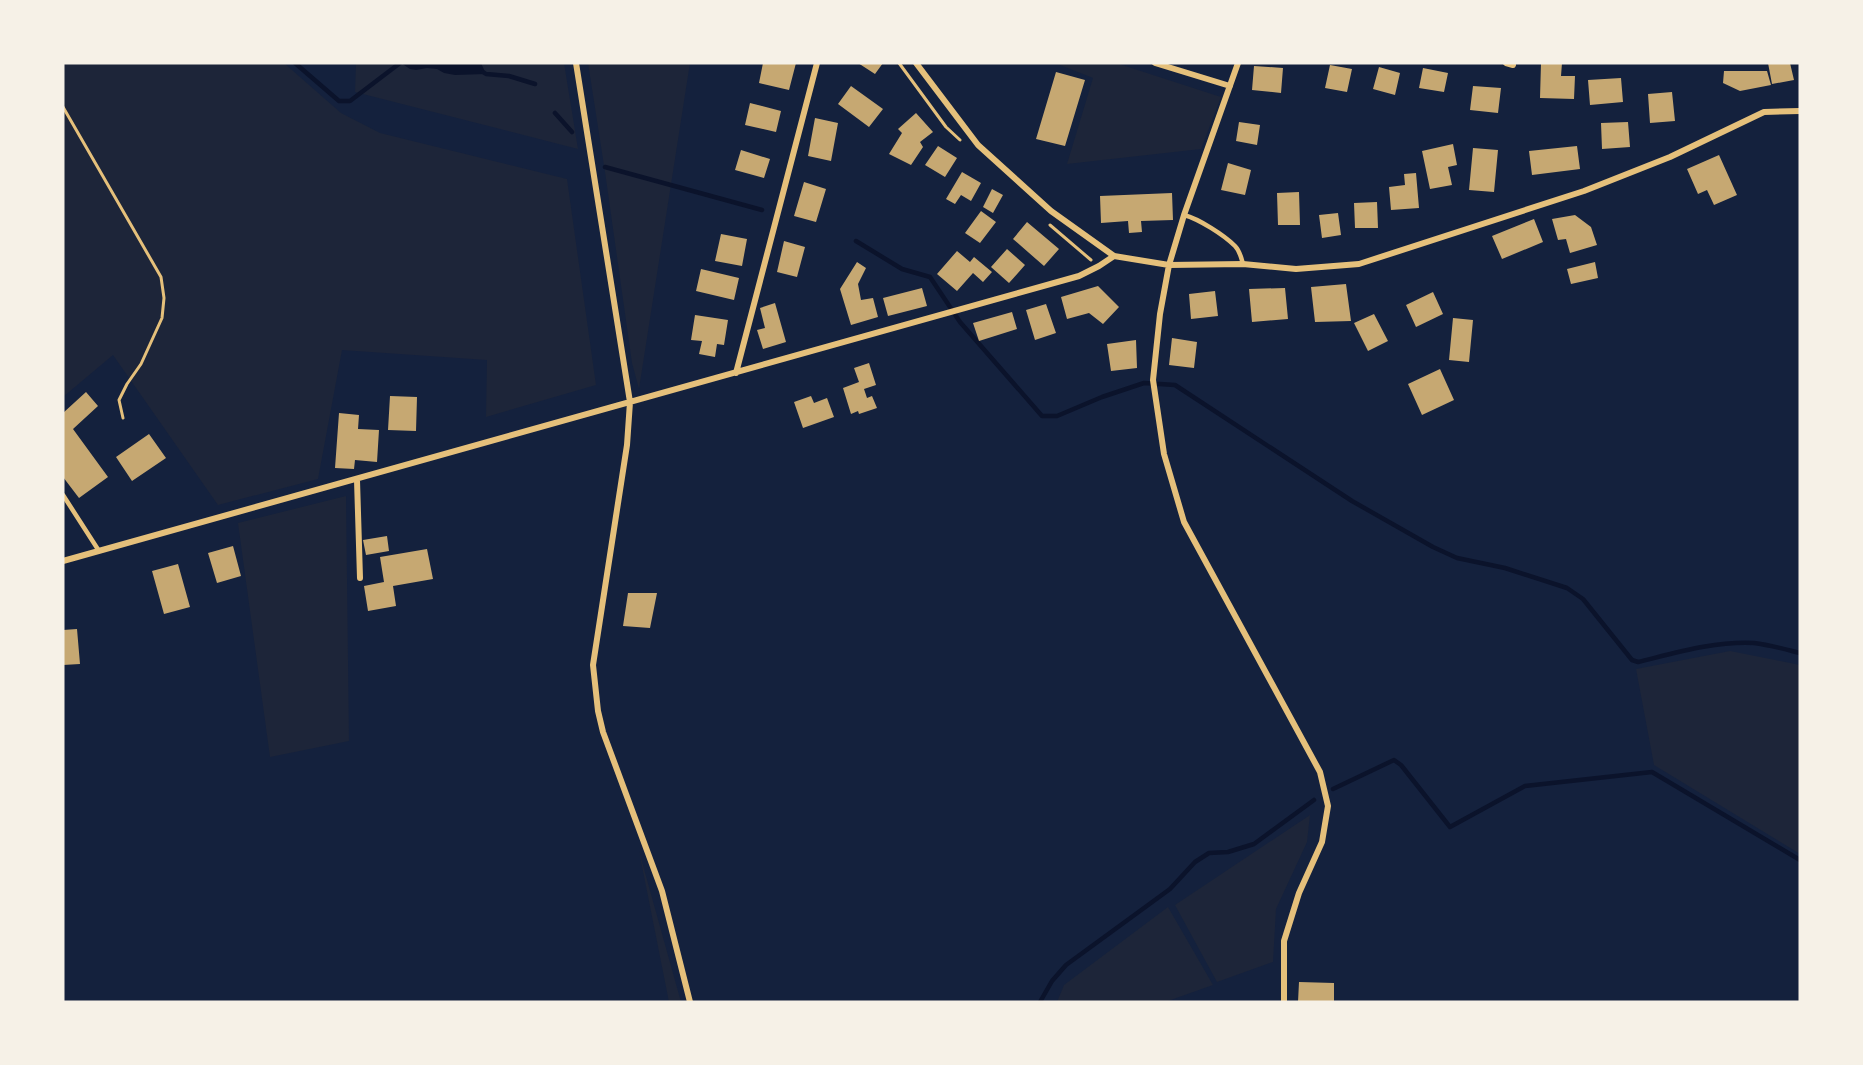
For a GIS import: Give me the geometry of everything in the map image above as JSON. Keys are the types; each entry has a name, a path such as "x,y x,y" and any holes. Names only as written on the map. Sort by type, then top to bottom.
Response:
{"street":[{"path":"576,63 630,402 627,445 593,665 598,711 603,732 662,891 690,1002"},
{"path":"736,373 817,63"},
{"path":"916,63 978,145 1051,211 1114,255 1169,265 1243,264 1296,269 1359,264 1584,191 1670,157 1764,112 1800,111"},
{"path":"1155,63 1230,86"},
{"path":"1238,63 1184,214 1169,265 1160,314 1153,380 1164,454 1184,522 1320,772 1328,806 1322,842 1299,893 1284,941 1284,1002"},
{"path":"63,561 1079,276 1114,255"},
{"path":"357,480 360,578"}],"lane":[{"path":"1184,214 1197,219 1234,245 1240,253 1243,264"},
{"path":"63,495 99,551"}],"path":[{"path":"63,107 160,277 164,298 162,318 141,364 119,400 123,418"}],"shaded area":[{"path":"63,63 284,63 341,113 380,133 567,179 596,385 486,417 487,360 342,350 318,479 218,505 113,355 63,397"},
{"path":"356,63 564,63 578,149 355,92"},
{"path":"401,63 481,63 486,74 455,75 437,69 416,70"},
{"path":"588,63 690,63 639,389 632,363"},
{"path":"1055,63 1116,63 1221,97 1201,149 1067,164 1093,78"},
{"path":"346,496 349,741 270,757 238,523"},
{"path":"1730,651 1800,665 1800,854 1654,765 1636,669"},
{"path":"1310,815 1307,842 1276,909 1273,962 1217,982 1175,905"},
{"path":"639,851 681,1002 669,1002"},
{"path":"1168,907 1213,985 1165,1002 1057,1002 1064,985"}],"building":[{"path":"763,63 796,63 789,90 759,83"},
{"path":"858,63 883,63 875,74"},
{"path":"1541,63 1562,63 1561,76 1575,76 1574,99 1540,98"},
{"path":"1768,63 1790,63 1794,80 1772,84"},
{"path":"1330,65 1352,69 1347,92 1325,88"},
{"path":"1254,66 1283,68 1281,93 1252,90"},
{"path":"1379,67 1400,73 1395,95 1373,89"},
{"path":"1423,68 1448,73 1444,92 1419,88"},
{"path":"1724,71 1767,71 1771,85 1740,91 1723,83"},
{"path":"1056,72 1085,80 1065,146 1036,139"},
{"path":"1621,78 1623,102 1590,105 1588,80"},
{"path":"851,86 883,109 869,127 838,104"},
{"path":"1473,86 1501,88 1498,113 1470,110"},
{"path":"1672,92 1675,121 1650,123 1648,94"},
{"path":"750,103 781,111 776,132 745,125"},
{"path":"916,113 933,132 920,142 923,147 911,165 889,154 902,133 898,129"},
{"path":"815,118 838,123 831,161 808,156"},
{"path":"1239,122 1260,125 1257,145 1236,141"},
{"path":"1628,122 1630,147 1602,149 1601,123"},
{"path":"1453,144 1457,165 1448,167 1452,185 1430,189 1422,151"},
{"path":"938,146 957,158 945,177 925,165"},
{"path":"1577,146 1580,169 1532,175 1529,151"},
{"path":"1473,148 1498,150 1494,192 1469,190"},
{"path":"741,150 770,159 764,178 735,170"},
{"path":"1719,155 1737,195 1714,205 1707,190 1698,194 1687,169"},
{"path":"1228,163 1251,170 1245,195 1221,190"},
{"path":"962,172 981,183 971,201 961,195 955,204 946,199"},
{"path":"1416,173 1419,208 1391,210 1389,187 1405,185 1404,174"},
{"path":"804,182 826,189 816,222 794,216"},
{"path":"992,189 1003,195 993,213 983,207"},
{"path":"1299,192 1300,225 1278,225 1277,193"},
{"path":"1172,193 1173,220 1141,221 1142,232 1129,233 1128,221 1101,223 1100,196"},
{"path":"1377,202 1378,228 1355,228 1354,203"},
{"path":"981,211 996,222 980,243 965,233"},
{"path":"1338,213 1341,235 1322,238 1319,215"},
{"path":"1575,215 1591,227 1597,245 1570,253 1566,239 1558,240 1552,219"},
{"path":"1534,219 1543,242 1502,259 1492,236"},
{"path":"1027,222 1059,249 1044,266 1013,239"},
{"path":"721,234 747,239 742,266 715,261"},
{"path":"784,241 805,247 797,277 777,272"},
{"path":"1007,249 1025,265 1009,283 991,267"},
{"path":"957,251 970,262 974,257 992,272 983,282 973,273 957,291 937,274"},
{"path":"857,262 866,268 858,284 861,300 873,298 878,317 851,325 840,289"},
{"path":"1595,262 1598,278 1571,284 1567,269"},
{"path":"701,269 739,278 734,300 696,291"},
{"path":"1346,284 1351,321 1315,322 1311,287"},
{"path":"1098,286 1119,307 1103,324 1089,313 1067,319 1061,297"},
{"path":"922,288 927,306 888,316 883,298"},
{"path":"1285,288 1288,319 1252,322 1249,289"},
{"path":"1215,291 1218,316 1191,319 1189,294"},
{"path":"1433,292 1443,314 1416,327 1406,305"},
{"path":"775,303 786,342 763,349 757,330 765,328 760,308"},
{"path":"1046,304 1056,333 1035,340 1026,310"},
{"path":"1012,312 1017,329 979,341 973,323"},
{"path":"1374,314 1388,341 1368,351 1354,323"},
{"path":"695,315 728,320 724,345 717,344 715,357 699,354 702,341 691,340"},
{"path":"1453,318 1473,320 1469,362 1449,360"},
{"path":"1172,338 1197,342 1194,368 1169,365"},
{"path":"1136,340 1137,368 1111,371 1107,344"},
{"path":"869,363 876,385 864,389 867,398 872,396 877,408 851,414 843,388 859,382 854,368"},
{"path":"1440,369 1454,400 1422,415 1408,384"},
{"path":"86,392 98,406 73,429 108,477 79,498 63,477 63,413"},
{"path":"390,396 417,397 416,431 388,430"},
{"path":"811,396 814,403 827,398 834,417 803,428 794,402"},
{"path":"339,413 359,415 358,429 379,430 377,462 355,460 354,469 335,468"},
{"path":"149,434 166,458 132,481 116,457"},
{"path":"387,536 389,551 366,555 363,540"},
{"path":"233,546 241,576 217,583 208,553"},
{"path":"427,549 433,579 393,586 396,606 368,611 364,586 384,582 380,557"},
{"path":"178,564 190,607 164,614 152,571"},
{"path":"628,593 657,593 650,628 623,626"},
{"path":"77,629 80,664 63,665 63,630"},
{"path":"1299,982 1334,983 1334,1002 1298,1002"}],"waterway":[{"path":"295,63 339,101 350,101 400,63"},
{"path":"483,72 509,76 535,84"},
{"path":"555,113 572,132"},
{"path":"605,167 762,210"},
{"path":"856,241 902,269 930,277 960,322 1042,416 1057,416 1102,397 1144,383 1175,385 1352,501 1433,547 1457,558 1505,568 1567,588 1583,599 1632,660 1638,662 1695,648 1739,643 1754,643 1800,653"},
{"path":"1333,789 1394,760 1401,765 1450,827 1525,786 1652,772 1800,860"},
{"path":"1040,1002 1052,981 1066,965 1170,889 1195,862 1209,853 1228,852 1254,844 1314,800"}]}
